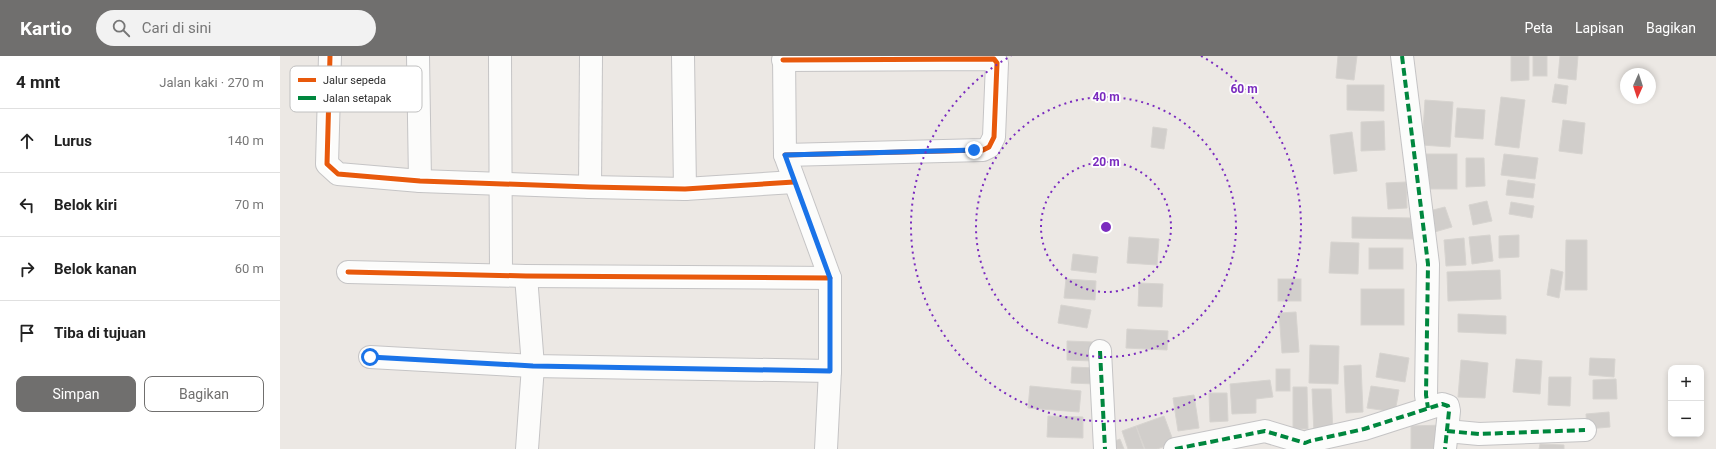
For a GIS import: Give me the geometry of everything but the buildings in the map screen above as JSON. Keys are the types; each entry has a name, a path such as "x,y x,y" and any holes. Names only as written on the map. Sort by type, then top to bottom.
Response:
{"street":[{"path":"330,56 330,66"},
{"path":"418,56 418,66"},
{"path":"500,56 502,184 500,274"},
{"path":"590,187 591,56"},
{"path":"683,56 686,189"},
{"path":"1402,56 1428,264 1428,408"},
{"path":"785,155 983,150 989,147 994,137 997,63 994,58 784,58 785,155 830,278 830,371 826,449"},
{"path":"328,112 327,164 338,174 420,181 686,189 794,182"},
{"path":"419,112 420,181"},
{"path":"348,272 500,274 526,276 830,278"},
{"path":"526,276 533,366 527,449"},
{"path":"1100,351 1105,449"},
{"path":"370,357 533,366 830,371"},
{"path":"1175,449 1265,431 1305,446 1310,441 1364,429 1442,404 1448,406 1449,411 1446,440 1478,434 1585,430"}],"marked path":[{"path":"1402,56 1428,264 1426,395 1428,408"},
{"path":"1100,351 1105,449"},
{"path":"1175,449 1265,431 1305,443 1364,429 1442,404 1448,406 1449,411 1445,449"},
{"path":"1447,431 1479,434 1585,430"}],"cycle path":[{"path":"330,56 330,66"},
{"path":"783,60 994,59 997,63 994,137 989,147 983,150 785,155"},
{"path":"328,112 327,164 338,174 420,181 685,189 794,182"},
{"path":"348,272 526,276 830,278"}],"route":[{"path":"370,357 533,366 830,371 830,278 785,155 974,150"}]}
